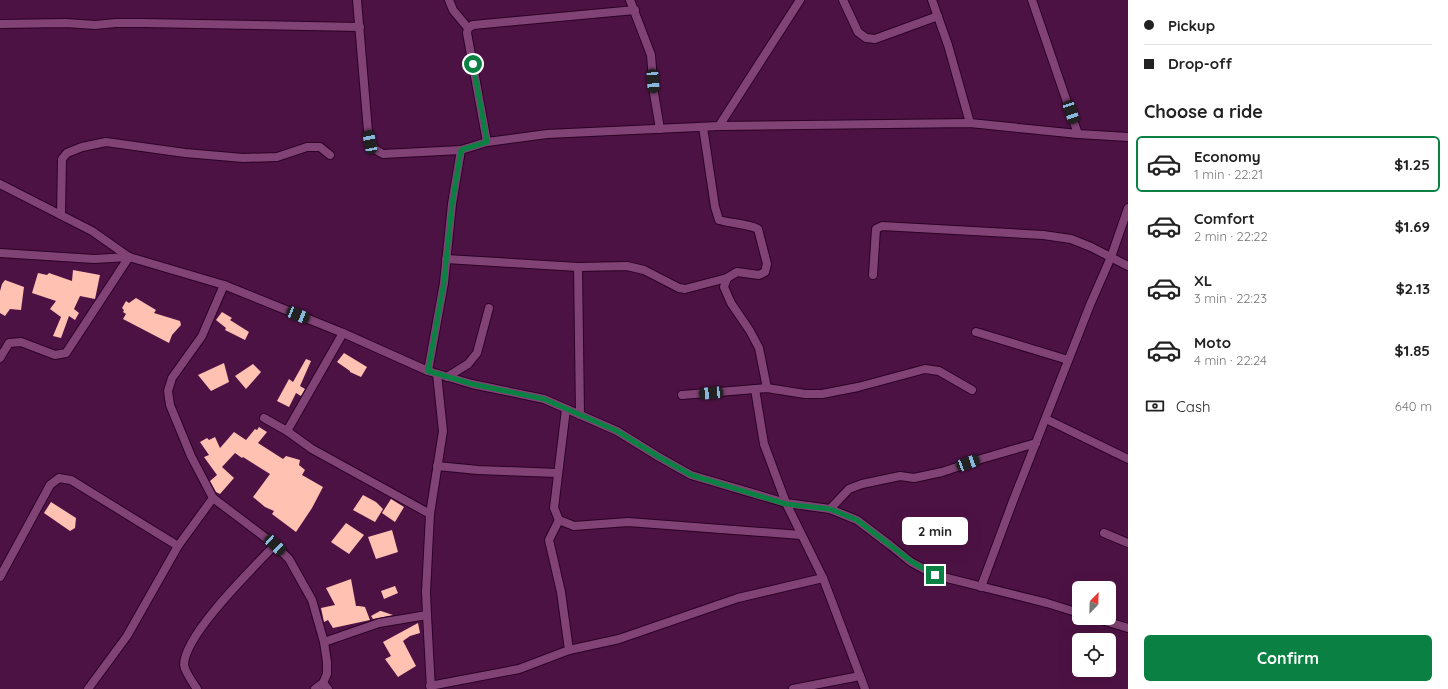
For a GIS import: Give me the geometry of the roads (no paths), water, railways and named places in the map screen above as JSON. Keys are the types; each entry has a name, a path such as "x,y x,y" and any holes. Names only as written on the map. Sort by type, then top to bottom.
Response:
{"street":[{"path":"357,0 368,131 370,142 374,150 383,154 461,150 487,142 547,134 719,126 970,123 1078,134 1128,137"},
{"path":"450,0 453,10 468,28 467,34 487,142"},
{"path":"630,0 651,55 654,93 660,129"},
{"path":"719,126 800,0"},
{"path":"843,0 858,32 866,38 875,38 938,16"},
{"path":"932,0 948,45 970,123"},
{"path":"1032,0 1078,134"},
{"path":"468,28 473,25 635,10"},
{"path":"0,24 66,23 94,25 144,23 360,27"},
{"path":"446,259 578,267 635,267 679,288 686,289 727,278 737,272 759,274 765,272 767,264 758,229 750,225 730,224 719,220 714,207 703,127"},
{"path":"61,216 62,159 67,153 82,147 106,142 185,153 243,158 277,157 307,147 320,147 330,155"},
{"path":"428,371 444,282 452,204 461,150"},
{"path":"0,184 92,231 129,257 224,285 343,333 428,371 493,389 544,399 617,431 691,475 786,504 830,509 857,520 912,562 935,575 1072,611"},
{"path":"981,587 1128,208"},
{"path":"873,275 876,229 882,226 1043,235 1071,239 1091,247 1128,266"},
{"path":"0,253 94,259 129,257"},
{"path":"0,358 9,343 20,342 55,355 66,353 129,257"},
{"path":"578,267 580,415"},
{"path":"727,278 724,287 731,303 750,331 759,348 767,388"},
{"path":"224,285 202,336 172,378 168,391 170,405 191,456 213,498 275,545 289,559 312,600 328,662 325,686 315,689"},
{"path":"447,377 468,364 477,353 489,308"},
{"path":"976,332 1068,360"},
{"path":"287,431 343,333"},
{"path":"682,395 767,388 805,394 822,394 858,388 925,369 939,370 972,390"},
{"path":"437,374 443,431 430,514 426,592 431,688 519,669 569,650 619,640 738,598 823,578"},
{"path":"755,389 764,444 786,504 823,578 865,689"},
{"path":"566,409 554,508 559,520 574,526 628,522 801,535"},
{"path":"264,418 287,431 312,449 430,514"},
{"path":"1046,419 1128,459"},
{"path":"830,509 849,489 862,484 900,476 914,478 942,472 1036,443"},
{"path":"437,466 478,470 558,474"},
{"path":"0,576 50,485 59,478 71,480 178,546"},
{"path":"88,689 127,636 178,546 213,498"},
{"path":"559,520 549,540 561,592 569,650"},
{"path":"1104,533 1128,543"},
{"path":"197,689 184,667 185,655 199,630 232,590 275,545"},
{"path":"324,642 379,623 427,615"},
{"path":"1116,624 1128,628"},
{"path":"793,689 860,676"}]}
